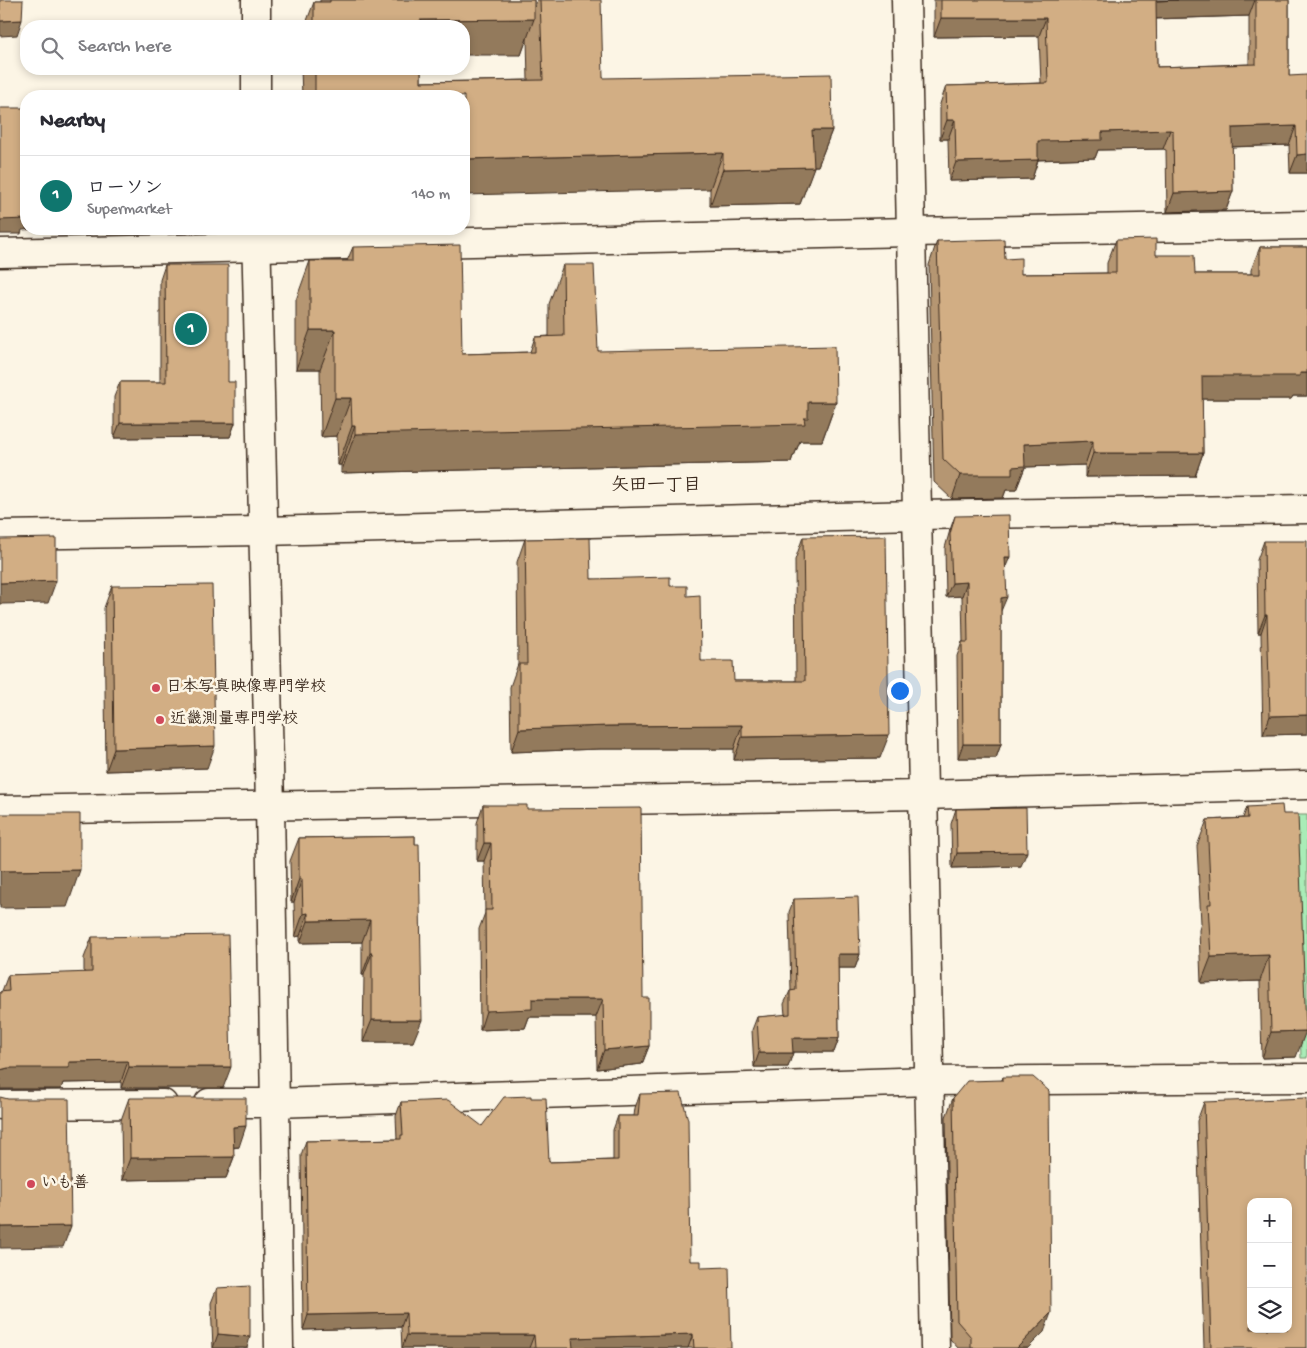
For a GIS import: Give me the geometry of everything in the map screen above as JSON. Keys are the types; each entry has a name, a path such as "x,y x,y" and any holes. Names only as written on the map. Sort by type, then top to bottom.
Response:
{"street":[{"path":"256,0 256,20"},
{"path":"906,0 935,1348"},
{"path":"256,75 256,90"},
{"path":"0,253 256,238 911,232 1307,225"},
{"path":"256,238 270,806 279,1348"},
{"path":"0,535 263,531 918,515 1307,509"},
{"path":"0,810 923,795 1307,786"},
{"path":"0,1105 275,1103 929,1082 1307,1078"}],"green space":[{"path":"1295,815 1307,815 1307,1058 1301,1058"}],"building":[{"path":"0,0 23,0 22,20 0,21"},
{"path":"330,0 534,0 534,19 314,20 314,2 330,2"},
{"path":"540,0 601,0 603,78 831,74 832,130 812,130 814,167 723,169 723,153 470,159 470,90 315,90 315,75 421,75 421,82 543,80"},
{"path":"941,0 1178,0 1156,1 1157,67 1256,64 1256,0 1289,0 1289,76 1307,75 1307,154 1297,155 1296,126 1232,128 1233,191 1174,193 1173,131 1170,130 1102,132 1102,140 1038,141 1038,160 956,162 955,120 947,120 946,86 1048,83 1046,18 941,18"},
{"path":"0,108 20,108 20,219 0,220"},
{"path":"1004,239 1005,259 1021,258 1021,274 1116,273 1116,240 1156,239 1156,255 1194,255 1195,274 1260,274 1260,247 1307,247 1307,373 1300,373 1300,376 1202,376 1203,453 1093,453 1093,441 1024,444 1025,466 1012,467 1012,475 960,475 943,459 937,241"},
{"path":"460,245 462,354 535,352 535,337 564,336 563,265 594,265 598,351 835,346 836,402 808,402 808,418 804,418 805,424 355,434 355,426 352,426 351,398 335,398 335,330 310,330 310,261 353,261 353,247"},
{"path":"165,265 228,265 228,382 235,382 235,423 120,423 120,382 166,382"},
{"path":"1009,515 1010,557 1005,557 1007,597 1001,598 1001,744 963,744 962,642 968,642 967,582 952,583 950,534 955,516"},
{"path":"886,536 889,735 742,737 742,725 519,729 519,664 527,664 525,539 590,538 591,579 670,577 670,586 687,586 687,596 700,595 701,661 733,661 734,681 805,681 803,537"},
{"path":"56,538 56,581 0,583 0,539"},
{"path":"1264,541 1307,541 1307,715 1270,716 1267,615 1265,615"},
{"name":"日本写真映像専門学校","path":"212,585 215,746 114,749 112,586"},
{"path":"483,805 527,805 527,809 641,808 643,998 649,998 649,1046 604,1050 603,999 532,999 532,1009 486,1011 485,910 492,910 491,843 484,843"},
{"path":"1282,805 1283,814 1298,814 1306,1031 1271,1032 1269,955 1211,957 1208,904 1211,904 1207,820 1248,818 1247,807"},
{"path":"1026,808 1027,852 957,853 956,809"},
{"path":"0,814 80,814 80,870 0,871"},
{"path":"415,836 415,844 419,844 422,1020 372,1020 370,920 308,921 308,913 303,914 302,879 299,879 299,838"},
{"path":"858,897 860,954 838,954 839,1038 792,1038 793,1053 759,1053 757,1017 790,1014 790,991 796,990 794,899"},
{"path":"228,935 231,1067 129,1067 128,1061 69,1062 69,1068 8,1068 0,1070 0,992 9,991 8,975 92,972 92,937"},
{"path":"1003,1077 1033,1077 1049,1091 1051,1313 1017,1348 971,1348 971,1337 957,1321 953,1098 967,1081 1003,1080"},
{"path":"681,1093 688,1120 690,1261 701,1261 701,1268 729,1267 731,1348 694,1348 693,1334 572,1338 573,1348 535,1348 534,1335 407,1335 406,1313 308,1315 306,1141 401,1139 401,1135 403,1135 401,1102 448,1100 482,1126 504,1097 531,1096 531,1098 546,1098 549,1162 618,1160 618,1116 638,1116 640,1094"},
{"name":"いも善","path":"0,1097 8,1099 69,1099 71,1226 0,1227"},
{"path":"129,1098 246,1098 246,1126 233,1127 234,1157 130,1158"},
{"path":"1307,1098 1307,1348 1211,1348 1204,1102"},
{"path":"250,1286 250,1337 218,1334 217,1288"}],"place":[{"name":"ローソン","path":"191,329"},
{"name":"日本写真映像専門学校","path":"156,688"},
{"name":"近畿測量専門学校","path":"160,720"},
{"name":"いも善","path":"31,1184"}],"district":[{"name":"矢田一丁目","path":"656,486"}]}
